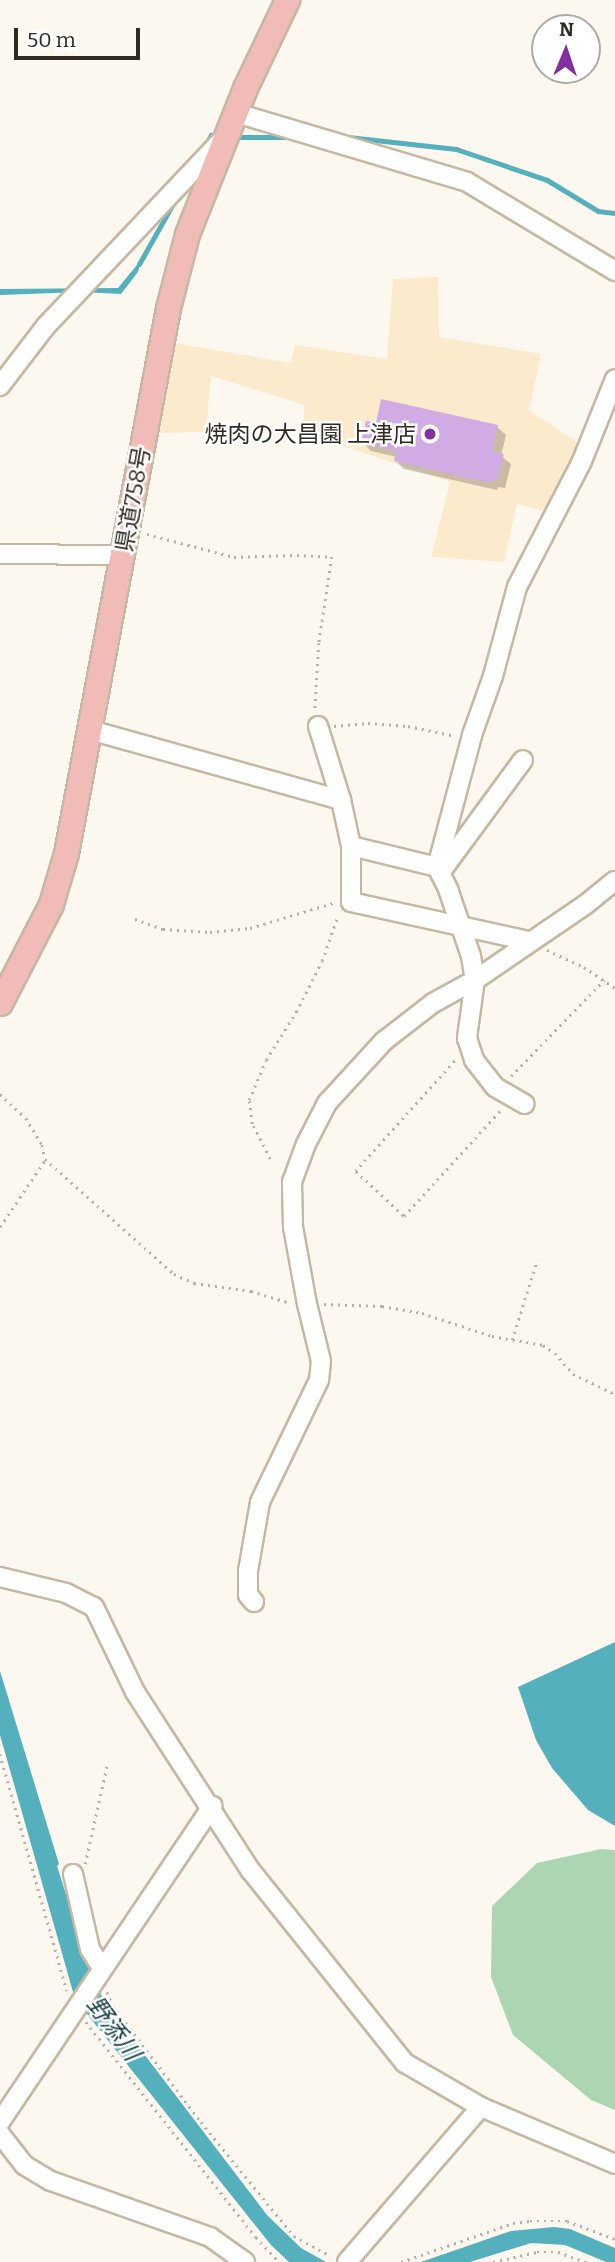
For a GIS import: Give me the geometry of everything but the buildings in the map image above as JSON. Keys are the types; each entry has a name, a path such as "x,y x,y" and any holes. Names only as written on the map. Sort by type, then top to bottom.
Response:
{"main road":[{"name":"県道758号","path":"0,1003 51,904 66,853 124,555 168,308 187,234 245,88 287,0"}],"street":[{"path":"0,386 46,326 232,124 467,182 615,271"},
{"path":"511,1097 474,1060 469,1045 467,1038 475,980 471,956 439,870 471,740 517,587 582,461 615,379"},
{"path":"0,554 124,555"},
{"path":"320,729 341,800 351,846 347,899 529,940"},
{"path":"90,730 341,800"},
{"path":"439,870 523,760"},
{"path":"351,846 439,870"},
{"path":"254,1602 248,1595 248,1571 260,1502 319,1380 321,1361 293,1227 292,1182 306,1144 327,1103 384,1041 433,1003 475,980 529,940 585,905 615,881"},
{"path":"0,1577 66,1593 94,1607 135,1692 251,1871 405,2063 481,2107 615,2164"},
{"path":"0,2122 74,2008 212,1807"},
{"path":"74,1880 90,1949 100,1972"},
{"path":"347,2262 481,2107"},
{"path":"0,2134 24,2165 51,2181 210,2237 245,2262"}],"path":[{"path":"136,532 234,557 332,557 319,643 315,717 320,729 368,723 442,731 471,740"},
{"path":"135,919 163,929 209,932 250,928 347,899"},
{"path":"270,1159 252,1124 249,1100 266,1060 296,1012 322,961 347,899"},
{"path":"529,940 615,988"},
{"path":"469,1045 356,1171 404,1216 511,1097 604,981"},
{"path":"0,1094 26,1118 42,1145 45,1159 174,1274 194,1283 251,1291 285,1303 382,1306 422,1313 512,1340 543,1345 555,1353 573,1374 615,1394"},
{"path":"0,1227 45,1159"},
{"path":"512,1340 537,1260"},
{"path":"0,1754 74,2008 256,2237 279,2262"},
{"path":"74,1880 88,1856 107,1765"},
{"path":"100,1972 113,2006 201,2122 294,2236 347,2262"},
{"path":"401,2262 522,2222 567,2221 615,2239"},
{"path":"493,2262 537,2252 558,2252 586,2262"}],"shaded area":[{"path":"438,277 439,337 541,354 529,410 586,448 551,513 517,504 504,562 431,557 450,482 302,432 305,405 211,376 206,432 157,433 173,343 291,363 295,345 387,359 393,279"}],"green space":[{"path":"601,1849 615,1850 615,2110 591,2100 513,2035 491,1977 492,1906 537,1863"}],"water":[{"path":"141,260 138,272 121,294 81,292 0,295 0,289 118,288"},
{"path":"615,1642 615,1826 588,1810 552,1768 536,1740 518,1687"},
{"name":"野添川","path":"0,1671 59,1864 57,1866 91,1973 105,2003 267,2215 301,2248 326,2262 289,2262 271,2245 75,1999 0,1735"},
{"path":"554,2227 570,2229 615,2248 615,2262 606,2262 565,2245 531,2243 470,2262 421,2262 511,2231"}],"waterway":[{"path":"204,148 211,135 218,136"},
{"path":"339,136 456,149 547,180 598,211 615,213"},
{"path":"232,137 299,137"},
{"path":"139,264 174,202"}],"place":[{"name":"焼肉の大昌園 上津店","path":"430,434"}]}
